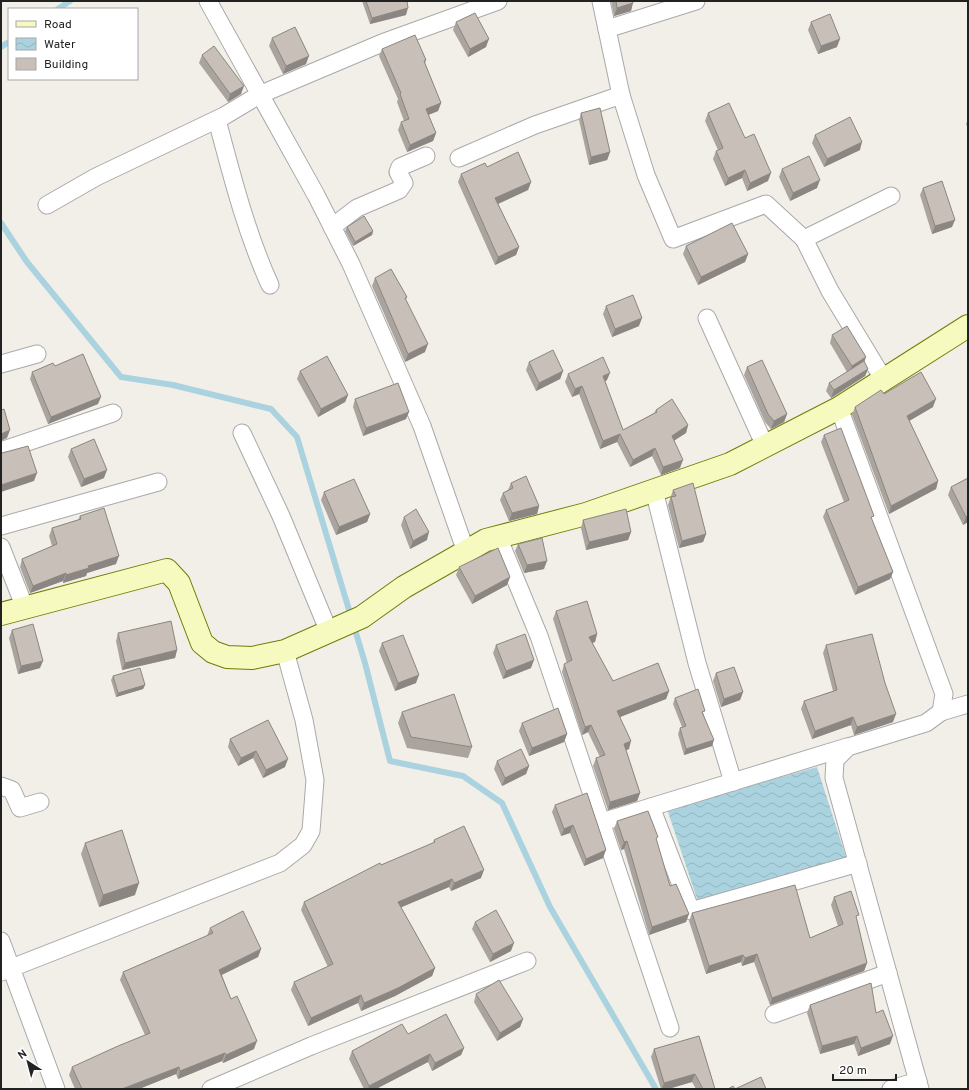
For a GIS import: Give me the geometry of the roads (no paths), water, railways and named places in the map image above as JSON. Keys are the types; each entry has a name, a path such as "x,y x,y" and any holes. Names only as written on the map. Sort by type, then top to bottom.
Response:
{"street":[{"path":"208,1 332,226 351,264 422,426 466,552"},
{"path":"47,205 96,177 216,120 259,95 382,43 498,1"},
{"path":"601,1 621,95 646,175 673,239 766,204 804,240 830,291 884,380"},
{"path":"607,29 696,1"},
{"path":"459,158 535,125 621,95"},
{"path":"216,120 255,252 270,285"},
{"path":"332,226 357,208 400,190 404,183 398,172 400,167 426,156"},
{"path":"804,240 891,196"},
{"path":"707,318 765,446"},
{"path":"1,614 167,570 179,583 202,643 213,652 227,656 252,658 285,651 362,617 404,587 486,540 586,514 730,464 839,408 968,326"},
{"path":"1,364 37,354"},
{"path":"839,408 944,694 941,712"},
{"path":"1,451 113,413"},
{"path":"242,433 334,630"},
{"path":"1,526 158,482"},
{"path":"654,490 697,663 732,782"},
{"path":"498,537 539,636 670,1028"},
{"path":"1,547 25,608"},
{"path":"6,970 280,863 302,845 311,831 315,780 304,720 285,651"},
{"path":"602,822 926,723 941,712 968,704"},
{"path":"848,747 835,760 834,778 919,1085 891,1089"},
{"path":"1,786 12,790 20,808 40,802"},
{"path":"651,807 691,911 858,863"},
{"path":"1,941 6,970 56,1089"},
{"path":"211,1089 311,1046 527,961"},
{"path":"774,1014 888,973"}],"water":[{"path":"817,767 847,860 699,905 667,809"}],"waterway":[{"path":"60,8 70,1"},
{"path":"1,47 8,43"},
{"path":"1,223 27,262 121,377 173,385 271,409 297,437 365,663 390,761 463,776 502,803 550,907 656,1089"}]}
